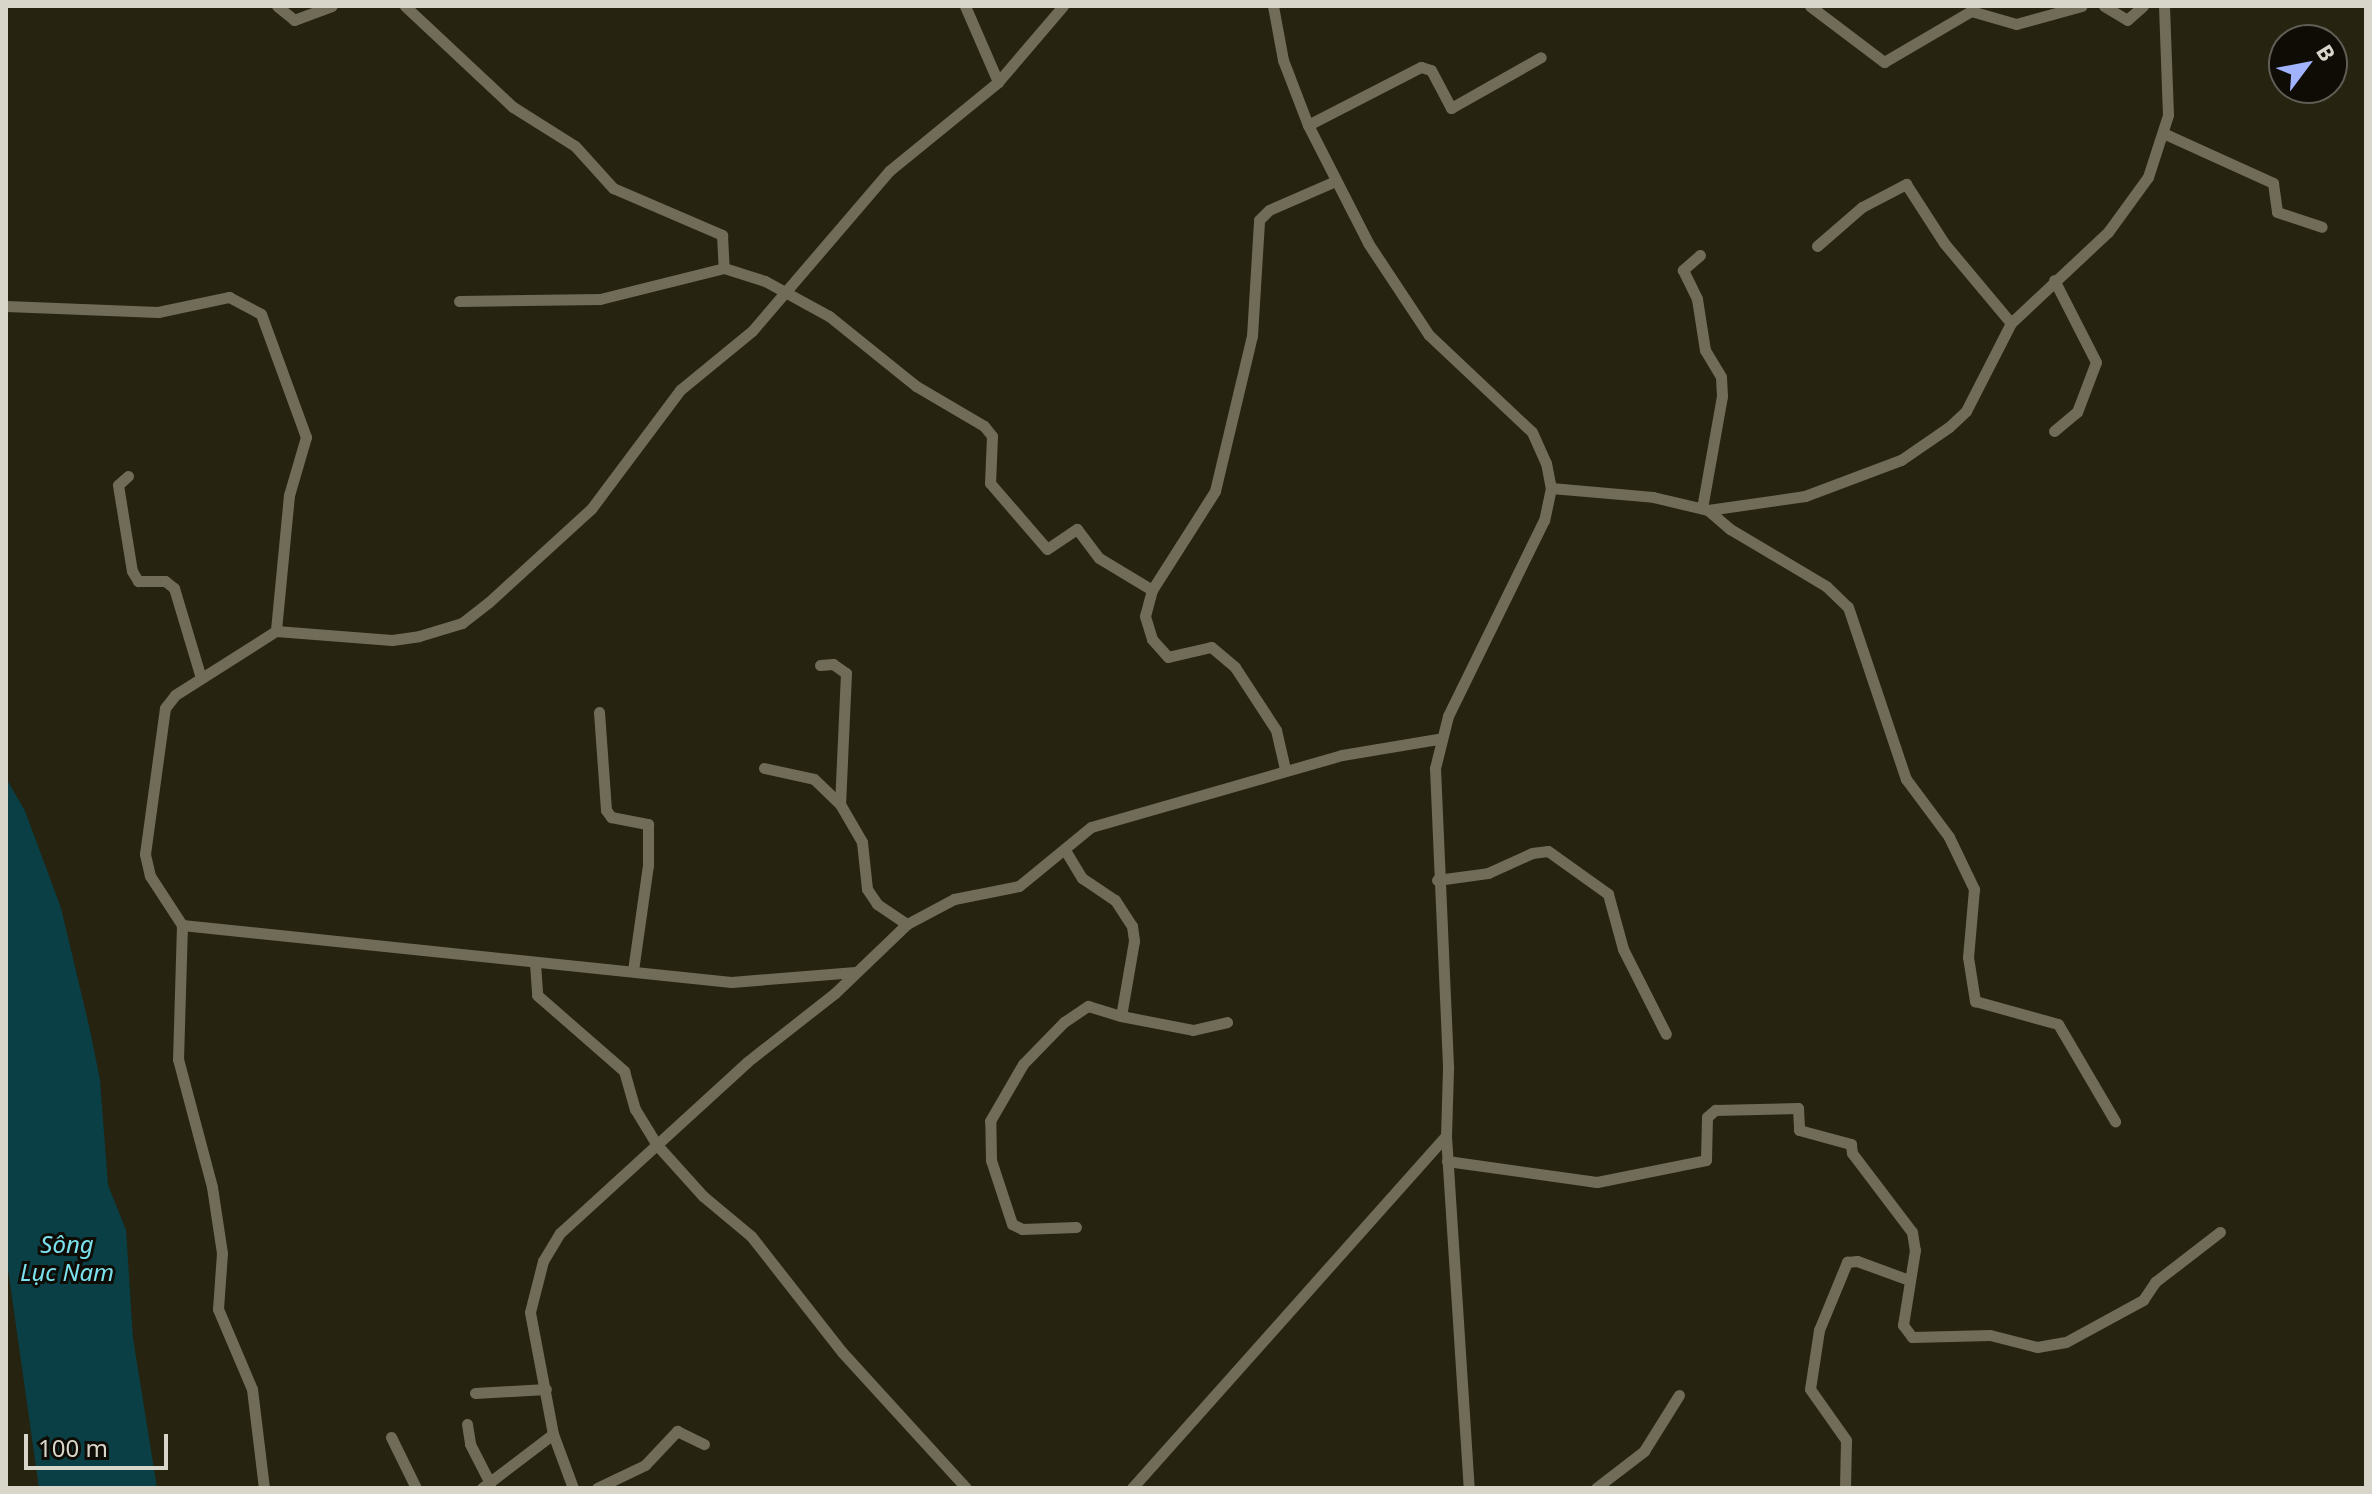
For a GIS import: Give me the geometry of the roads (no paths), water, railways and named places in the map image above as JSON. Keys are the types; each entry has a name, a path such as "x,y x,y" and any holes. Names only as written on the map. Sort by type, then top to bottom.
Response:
{"street":[{"path":"277,6 294,20 332,6"},
{"path":"405,6 513,107 575,146 613,188 722,235 724,268"},
{"path":"965,6 998,82"},
{"path":"264,1488 252,1389 218,1309 222,1265 212,1187 178,1059 182,925 150,876 148,817 168,701 276,631 392,640 462,623 591,509 680,390 752,331 787,294 889,171 998,82 1063,6"},
{"path":"1273,6 1283,60 1333,182 1429,335 1532,432 1551,488 1544,520 1438,739 1437,880 1448,1069 1447,1161 1469,1488"},
{"path":"1810,6 1884,62 1971,11 2010,25 2082,6"},
{"path":"2104,6 2127,20 2143,6"},
{"path":"1551,488 1653,497 1705,509 1818,494 1901,460 1966,411 2011,323 2131,207 2163,133 2169,100 2164,6"},
{"path":"1308,125 1421,67 1431,70 1451,108 1541,57"},
{"path":"2163,133 2273,183 2277,212 2322,227"},
{"path":"1285,769 1276,730 1235,667 1211,647 1168,657 1152,639 1145,616 1152,590 1215,491 1252,336 1259,220 1269,210 1333,182"},
{"path":"1817,246 1862,207 1906,184 1944,243 2011,323"},
{"path":"1700,255 1683,270 1697,299 1704,346 1721,377 1722,396 1705,509"},
{"path":"459,301 600,299 724,268 787,294 829,316 916,386 990,432 990,483 1047,549 1077,529 1099,558 1152,590"},
{"path":"2054,280 2096,362 2077,412 2054,431"},
{"path":"6,306 158,312 229,297 261,314 306,437 285,519 276,631"},
{"path":"128,476 118,485 132,571 138,581 165,581 174,588 201,678"},
{"path":"1705,509 1730,529 1826,586 1848,607 1906,779 1949,837 1974,889 1968,957 1975,1001 2058,1024 2115,1121"},
{"path":"820,665 833,664 846,673 840,804"},
{"path":"599,712 606,810 611,817 648,824 648,865 633,970"},
{"path":"573,1488 553,1434 529,1306 543,1261 560,1233 907,924 954,899 1019,886 1091,827 1120,815 1225,792 1285,769 1438,739"},
{"path":"764,768 814,779 840,804 862,842 871,898 907,924"},
{"path":"1065,850 1082,878 1115,900 1132,926 1134,941 1121,1016"},
{"path":"1437,880 1488,873 1536,851 1548,851 1608,894 1623,949 1666,1034"},
{"path":"182,925 747,983 855,972"},
{"path":"535,963 537,995 624,1071 635,1109 657,1145 703,1196 751,1236 854,1365 966,1488"},
{"path":"1076,1227 1022,1229 1012,1224 991,1160 990,1121 1023,1064 1064,1022 1088,1006 1193,1030 1227,1022"},
{"path":"1447,1161 1597,1182 1706,1160 1707,1117 1715,1110 1798,1108 1801,1132 1851,1144 1852,1153 1912,1232 1915,1250 1909,1280 1907,1335 1990,1335 2046,1347 2066,1342 2136,1305 2155,1282 2220,1232"},
{"path":"1132,1488 1446,1136"},
{"path":"1845,1488 1846,1440 1810,1389 1819,1330 1847,1262 1857,1261 1909,1280"},
{"path":"475,1393 546,1389"},
{"path":"1596,1488 1644,1451 1679,1395"},
{"path":"467,1424 470,1444 486,1485 553,1434"},
{"path":"597,1488 645,1465 674,1433 685,1432 704,1444"},
{"path":"391,1437 416,1488"}],"water":[{"name":"Sông Lục Nam","path":"6,778 25,811 61,908 90,1030 100,1080 108,1185 126,1230 133,1338 157,1488 39,1488 6,1255"}]}
